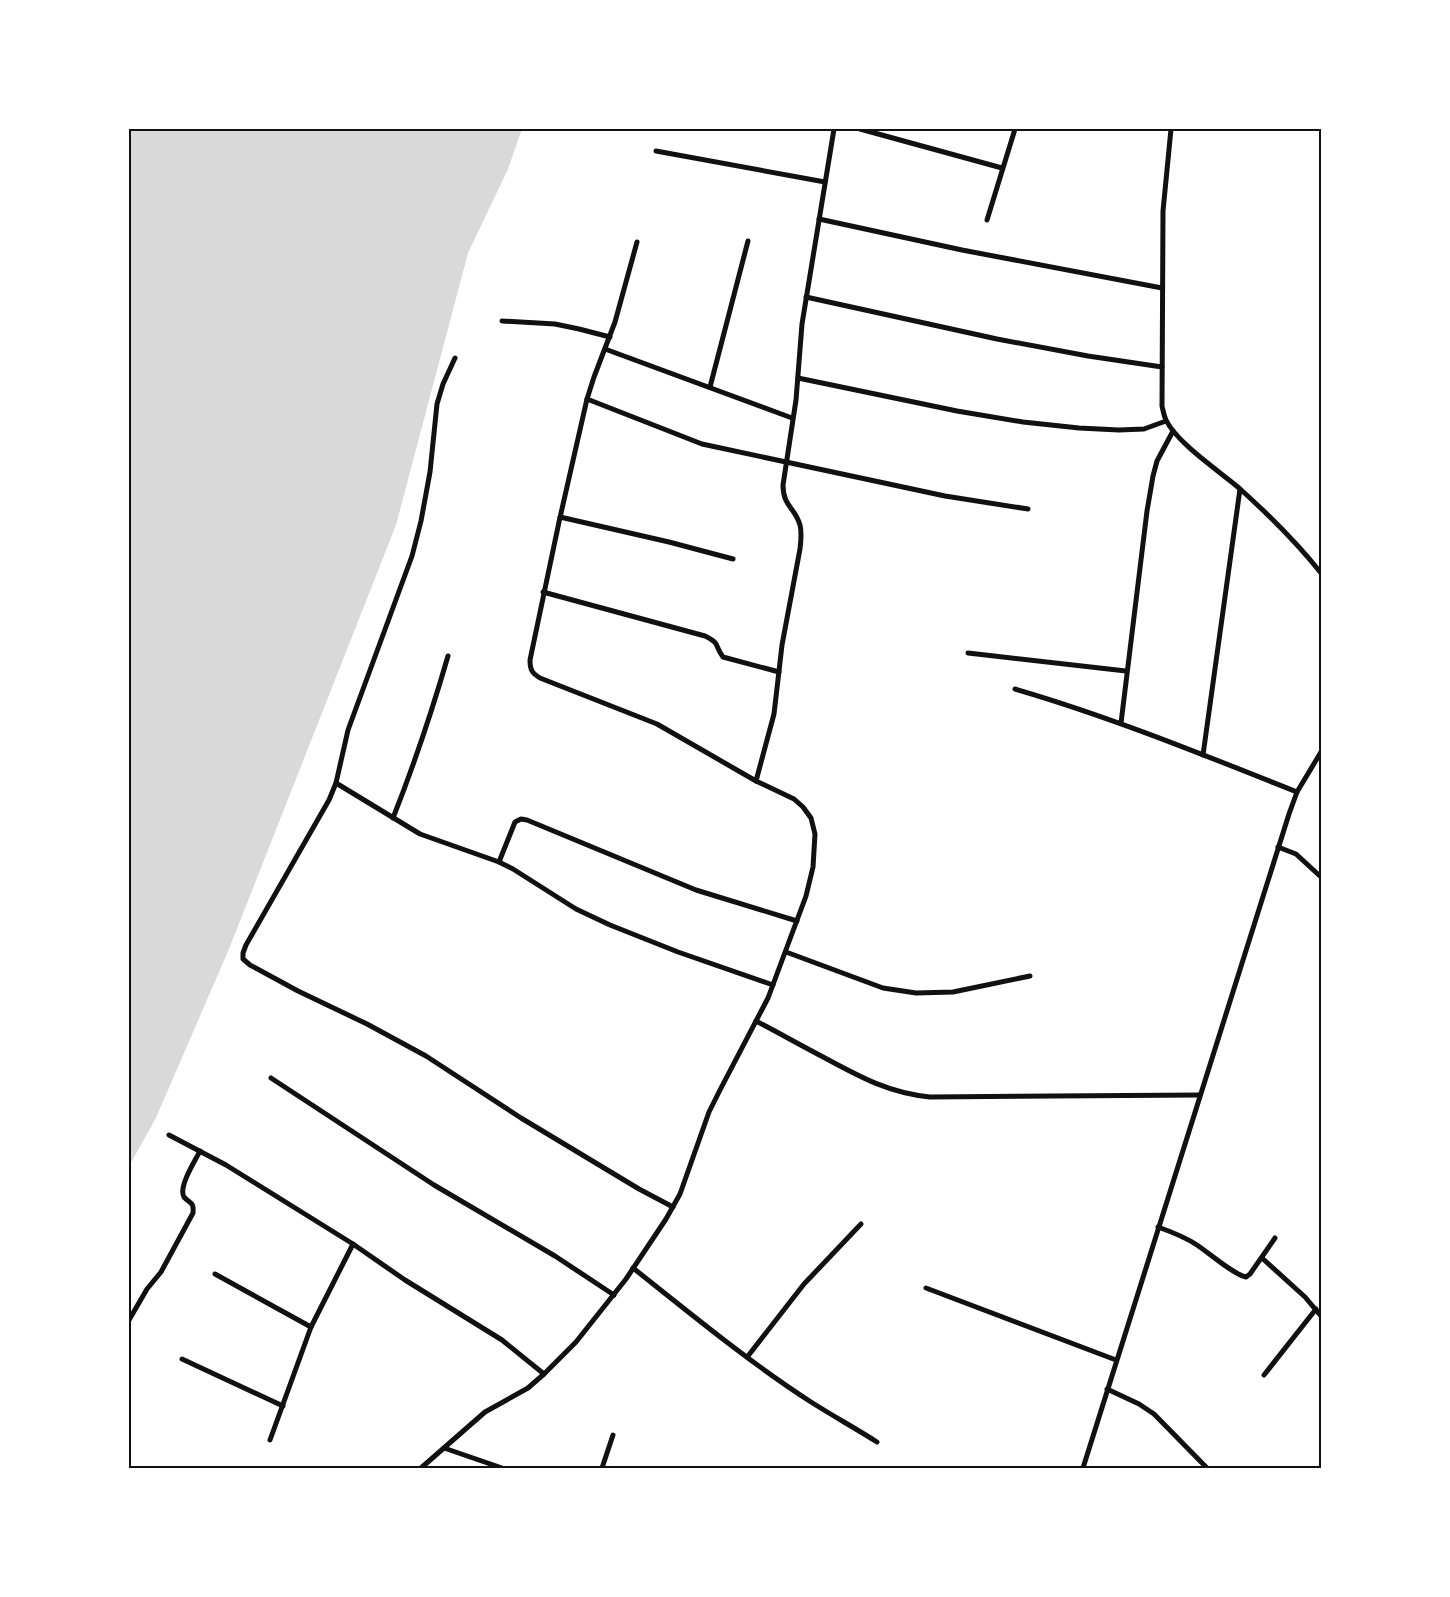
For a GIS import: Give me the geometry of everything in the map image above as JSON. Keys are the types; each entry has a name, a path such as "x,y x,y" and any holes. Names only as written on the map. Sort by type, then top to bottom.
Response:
{"street":[{"path":"756,781 774,714 784,629 802,535 796,515 785,501 783,494 798,378 802,324 834,129"},
{"path":"860,129 1002,168"},
{"path":"987,220 1015,129"},
{"path":"1171,129 1163,211 1162,406 1166,420 1194,451 1240,489 1300,548 1321,573"},
{"path":"656,151 825,182"},
{"path":"819,220 962,250 1162,288"},
{"path":"710,388 748,240"},
{"path":"421,1468 485,1412 528,1388 576,1342 614,1295 673,1207 680,1194 713,1104 773,985 806,896 813,867 815,834 811,818 803,806 794,799 756,781 657,724 534,674 530,670 530,660 543,592 587,399 625,291 637,242"},
{"path":"806,297 997,339 1088,356 1162,367"},
{"path":"502,321 555,324 610,338"},
{"path":"605,349 792,418"},
{"path":"455,358 443,384 437,404 430,472 412,556 348,730 336,784 329,800 246,945 243,959 250,965 298,991 367,1024 426,1056 521,1118 639,1189 673,1207"},
{"path":"798,378 958,411 1023,422 1119,430 1144,429 1166,420"},
{"path":"587,399 702,444 946,496 1028,509"},
{"path":"1120,723 1152,476 1157,461 1174,431"},
{"path":"1203,755 1240,489"},
{"path":"560,517 669,542 733,560"},
{"path":"543,592 705,636 714,640 723,657 779,672"},
{"path":"968,653 1126,671"},
{"path":"393,818 432,710 448,656"},
{"path":"1015,689 1057,701 1120,723 1297,792"},
{"path":"1084,1468 1116,1360 1278,847 1297,792 1321,752"},
{"path":"336,784 420,834 499,862 513,869 576,909 678,952 773,985"},
{"path":"499,862 515,822 527,820 696,890 797,921"},
{"path":"1278,847 1296,854 1321,877"},
{"path":"786,952 883,988 916,994 953,992 1030,976"},
{"path":"756,1021 864,1079 910,1095 930,1097 1200,1095"},
{"path":"271,1078 434,1185 555,1256 614,1295"},
{"path":"169,1135 285,1201 353,1244 405,1280 502,1340 544,1374"},
{"path":"129,1320 147,1289 161,1272 193,1213 194,1207 184,1196 182,1189 200,1151"},
{"path":"748,1356 804,1284 861,1224"},
{"path":"1158,1227 1182,1236 1246,1277 1262,1258 1275,1238"},
{"path":"270,1440 311,1327 353,1244"},
{"path":"1262,1258 1305,1297 1321,1316"},
{"path":"633,1268 810,1401 877,1442"},
{"path":"215,1274 311,1327"},
{"path":"926,1288 1116,1360"},
{"path":"1264,1376 1316,1309"},
{"path":"182,1359 283,1406"},
{"path":"1107,1389 1139,1404 1154,1414 1208,1468"},
{"path":"602,1468 613,1435"},
{"path":"444,1448 502,1468"}],"shaded area":[{"path":"129,129 522,129 508,169 468,253 396,525 229,949 155,1120 129,1166"}]}
